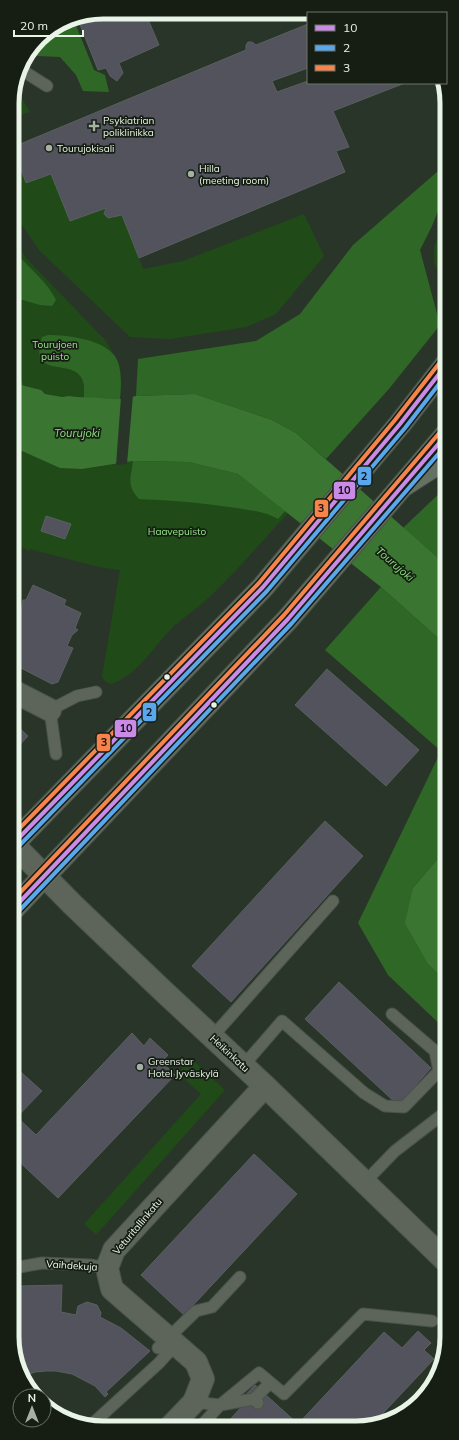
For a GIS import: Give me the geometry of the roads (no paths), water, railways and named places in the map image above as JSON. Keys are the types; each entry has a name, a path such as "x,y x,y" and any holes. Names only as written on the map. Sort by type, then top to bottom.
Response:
{"highway":[{"path":"404,485 440,450"}],"main road":[{"path":"19,838 263,587 400,424 440,373"},
{"path":"19,903 288,619 404,485"}],"street":[{"path":"19,695 50,710"},
{"name":"Heikinkatu","path":"19,850 73,905 265,1086 440,1256"},
{"name":"Veturitallinkatu","path":"107,1268 114,1250 265,1086"},
{"path":"107,1268 112,1289 168,1343 196,1362 203,1380 194,1402 176,1421"}],"lane":[{"path":"24,73 46,86"},
{"path":"56,754 50,710 77,696 96,692"},
{"path":"212,1037 334,901"},
{"path":"243,1066 282,1021 364,1093 386,1106 404,1107 439,1071 435,1052 392,1014"},
{"path":"365,1182 395,1151 440,1116"},
{"name":"Vaihdekuja","path":"19,1267 42,1263 90,1265 107,1268"},
{"path":"96,1421 159,1363 168,1343 196,1311 212,1307 240,1277"},
{"path":"206,1421 220,1405 259,1373 284,1394 363,1314 432,1321"},
{"path":"194,1402 220,1405 256,1401 270,1383"}],"water":[{"name":"Tourujoki","path":"19,384 41,390 45,394 62,397 69,396 120,399 136,396 195,394 272,420 296,433 440,560 440,640 381,587 238,474 189,462 133,461 82,469 60,468 19,450"},
{"path":"440,856 440,976 428,964 405,923 413,888"}],"place":[{"name":"Psykiatrian poliklinikka","path":"94,126"},
{"name":"Tourujokisali","path":"49,148"},
{"name":"Hilla (meeting room)","path":"191,174"},
{"name":"Greenstar Hotel Jyväskylä","path":"140,1067"}],"park label":[{"name":"Tourujoen puisto","path":"55,350"},
{"name":"Haavepuisto","path":"177,531"}]}
